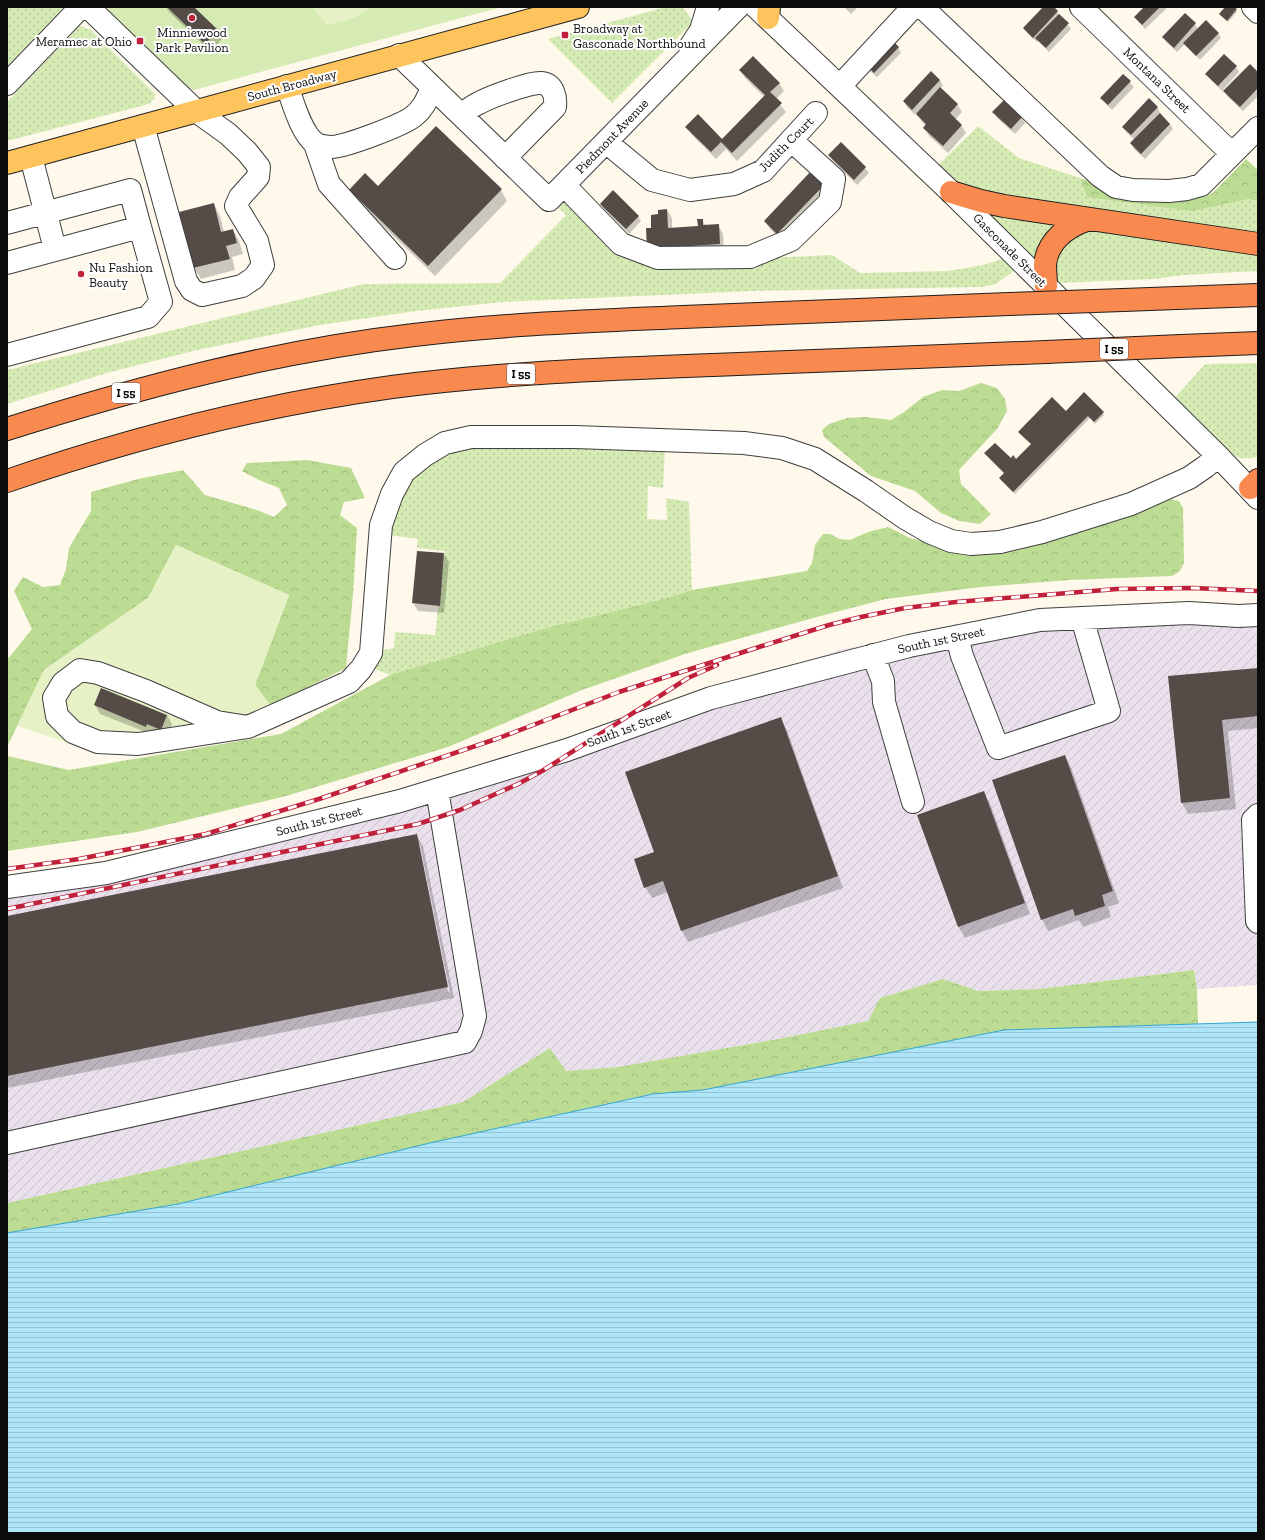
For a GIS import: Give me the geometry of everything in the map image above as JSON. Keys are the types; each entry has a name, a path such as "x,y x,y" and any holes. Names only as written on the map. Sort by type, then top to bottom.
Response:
{"highway":[{"path":"951,192 996,204 1258,244"},
{"path":"1046,286 1045,263 1048,252 1054,242 1068,228 1089,219"},
{"name":"I 55","path":"7,429 82,405 164,382 247,363 329,347 413,335 496,327 582,322 1258,295"},
{"name":"I 55","path":"7,481 65,461 227,417 308,401 391,388 475,378 558,371 1258,343"}],"main road":[{"name":"South Broadway","path":"7,163 578,7"}],"street":[{"path":"7,84 81,7"},
{"path":"88,7 196,111 228,134 259,166 258,177 240,197 236,206 257,242 263,265 254,278 242,286 202,295 192,290 186,281 143,126"},
{"name":"Piedmont Avenue","path":"675,72 701,30 708,7"},
{"name":"Piedmont Avenue","path":"556,193 738,7"},
{"path":"840,86 913,7"},
{"path":"922,7 1100,176 1116,187 1133,190 1169,191 1187,190 1202,185 1258,128"},
{"name":"Montana Street","path":"1081,7 1232,154"},
{"path":"1253,7 1258,12"},
{"name":"Gasconade Street","path":"764,11 951,192 1218,456 1255,489"},
{"path":"399,55 505,158 556,193 621,244 658,258 750,256 792,240 830,202 834,179 791,140"},
{"path":"461,115 478,103 530,85 541,83 551,89 556,97 555,107 505,158"},
{"path":"287,86 306,134 316,144 329,184 395,258"},
{"path":"316,144 331,147 346,145 398,125 413,117 423,108 432,88"},
{"name":"Judith Court","path":"606,142 652,180 690,190 734,184 763,171 816,113"},
{"path":"31,157 55,249"},
{"path":"7,223 130,190 161,302 148,318 7,355"},
{"path":"7,263 140,227"},
{"path":"248,727 218,722 146,691 98,673 80,670 63,683 54,698 57,716 73,732 98,742 138,744 248,727 349,682 362,669 371,653 381,525 392,494 404,472 425,455 445,443 471,437 575,437 744,443 782,448 815,459 866,491 904,518 929,532 951,541 971,544 1000,542 1042,532 1131,504 1189,478 1218,456"},
{"name":"South 1st Street","path":"7,887 106,873 400,801 567,750 711,698 909,646 1040,620 1189,613 1238,616 1258,615"},
{"path":"956,637 998,748 1109,711 1082,618"},
{"path":"873,655 883,681 884,702 913,802"},
{"path":"7,1142 465,1042 471,1031 476,1016 437,790"},
{"path":"1257,922 1253,820 1258,815"}],"shaded area":[{"path":"1258,604 1258,985 1197,989 1194,970 1039,989 978,991 943,979 880,998 869,1021 778,1039 618,1067 566,1071 550,1048 463,1102 7,1203 7,879 179,851 405,787 640,715 844,649 1095,606"}],"green space":[{"path":"7,7 63,8 7,67"},
{"path":"108,7 502,7 194,90 180,82 113,17 108,10"},
{"path":"312,7 371,7 354,18 327,25"},
{"path":"666,7 683,7 693,22 612,103 548,39"},
{"path":"80,26 91,30 155,94 154,99 149,104 7,141 7,102"},
{"path":"978,126 1019,158 1080,178 1087,197 1248,199 1258,201 1258,236 968,191 936,167"},
{"path":"1246,159 1258,170 1258,201 1248,199 1192,211 1087,197 1080,178 1118,191 1204,196 1213,193"},
{"path":"566,196 657,263 832,255 860,273 948,271 983,265 1002,259 1008,262 1015,270 996,284 981,287 754,291 503,302 416,311 320,325 193,351 107,373 7,404 7,370 364,284 500,283 566,215 556,205"},
{"path":"977,209 1061,218 1036,260"},
{"path":"1090,229 1258,252 1258,271 1184,275 1154,279 1058,283 1055,270 1058,254 1071,239"},
{"path":"1258,363 1258,457 1241,458 1234,456 1226,450 1174,399 1205,364"},
{"path":"981,383 997,388 1005,399 1007,411 997,429 959,470 961,484 991,514 980,524 959,521 941,513 915,491 871,476 824,437 822,430 829,424 847,418 866,417 891,420 923,397 942,390 959,391"},
{"path":"483,444 665,450 663,488 648,486 647,519 667,520 666,498 689,502 692,590 663,599 542,629 390,675 372,668 380,651 394,648 395,632 435,635 445,551 417,548 418,539 389,535 406,486 420,469 444,454"},
{"path":"307,460 351,468 365,498 344,502 340,515 357,528 346,668 271,706 255,685 289,595 176,545 148,598 44,670 7,747 7,660 32,629 14,591 23,577 43,587 60,585 66,569 69,548 91,511 91,492 138,479 183,470 205,495 257,510 274,517 287,505 279,488 242,471 247,463"},
{"path":"1165,498 1179,501 1183,508 1184,563 1180,571 1172,576 1069,580 981,587 886,599 688,653 582,690 448,747 286,796 137,832 7,851 7,756 69,770 281,734 390,675 542,629 663,599 692,590 807,571 812,563 815,545 823,534 830,534 840,539 850,540 868,532 888,527 910,538 934,544 1037,542 1075,534"},
{"path":"176,545 289,595 255,685 271,706 183,745 80,747 17,726 44,670 148,598"},
{"path":"1194,970 1197,989 1198,1024 1004,1030 703,1090 653,1094 510,1125 178,1204 7,1233 7,1203 463,1102 550,1048 566,1071 618,1067 778,1039 868,1021 880,998 943,979 978,991 1039,989"}],"water":[{"path":"1258,1022 1258,1533 7,1533 7,1233 178,1204 430,1143 653,1094 703,1090 1004,1030"}],"building":[{"name":"Minniewood Park Pavilion","path":"167,7 194,7 218,30 205,44"},
{"path":"1043,7 1054,7 1058,11 1033,38 1023,28"},
{"path":"1144,7 1160,7 1142,25 1134,17"},
{"path":"1225,7 1234,7 1237,9 1227,21 1219,14"},
{"path":"1185,13 1196,23 1174,48 1162,37"},
{"path":"1059,14 1069,23 1046,48 1035,38"},
{"path":"1206,20 1219,33 1196,56 1183,43"},
{"path":"890,38 899,47 874,73 865,64"},
{"path":"1224,54 1237,66 1218,86 1205,74"},
{"path":"753,56 780,83 770,92 782,103 732,153 721,142 711,152 685,127 698,114 722,139 765,95 739,70"},
{"path":"1250,64 1258,72 1258,88 1240,107 1223,91"},
{"path":"931,71 940,80 912,110 903,101"},
{"path":"1123,74 1131,81 1108,105 1100,98"},
{"path":"940,87 958,104 950,113 962,125 943,146 923,128 926,124 916,114"},
{"path":"1149,98 1158,107 1131,135 1122,127"},
{"path":"1004,100 1022,117 1011,129 992,112"},
{"path":"1160,113 1170,124 1141,154 1130,143"},
{"path":"436,126 502,189 428,266 349,190 365,173 378,186"},
{"path":"841,142 866,167 854,180 828,155"},
{"path":"812,170 826,183 777,234 764,221"},
{"path":"613,190 639,216 626,229 600,204"},
{"path":"214,203 221,232 233,229 237,243 226,246 230,259 193,268 179,212"},
{"path":"667,209 668,228 698,226 697,219 703,219 703,225 719,224 720,244 647,249 646,228 651,228 651,215 658,214 658,210"},
{"path":"1084,392 1104,412 1094,422 1088,416 1013,492 999,478 1004,473 984,453 995,443 1011,458 1013,455 1016,459 1031,444 1018,432 1052,397 1066,411"},
{"path":"417,551 444,553 440,606 412,603"},
{"path":"1258,668 1258,716 1222,720 1230,798 1181,803 1168,676"},
{"path":"101,688 167,715 161,730 147,724 146,727 94,705"},
{"path":"781,717 838,876 681,931 663,881 644,888 634,859 654,852 625,772"},
{"path":"1065,755 1113,891 1102,895 1105,906 1075,916 1073,909 1041,920 992,780"},
{"path":"984,791 1025,903 958,927 917,815"},
{"path":"417,834 448,987 7,1076 7,916"}],"railway":[{"path":"7,869 79,859 206,834 319,799 499,738 619,692 829,625 861,617 905,608 956,602 1117,589 1193,588 1258,591"},
{"path":"7,909 418,824 460,810 518,784 542,771 688,678 717,665"}],"place":[{"name":"Minniewood Park Pavilion","path":"192,18"},
{"name":"Broadway at Gasconade Northbound","path":"565,35"},
{"name":"Meramec at Ohio","path":"140,41"},
{"name":"Nu Fashion Beauty","path":"81,274"}]}
